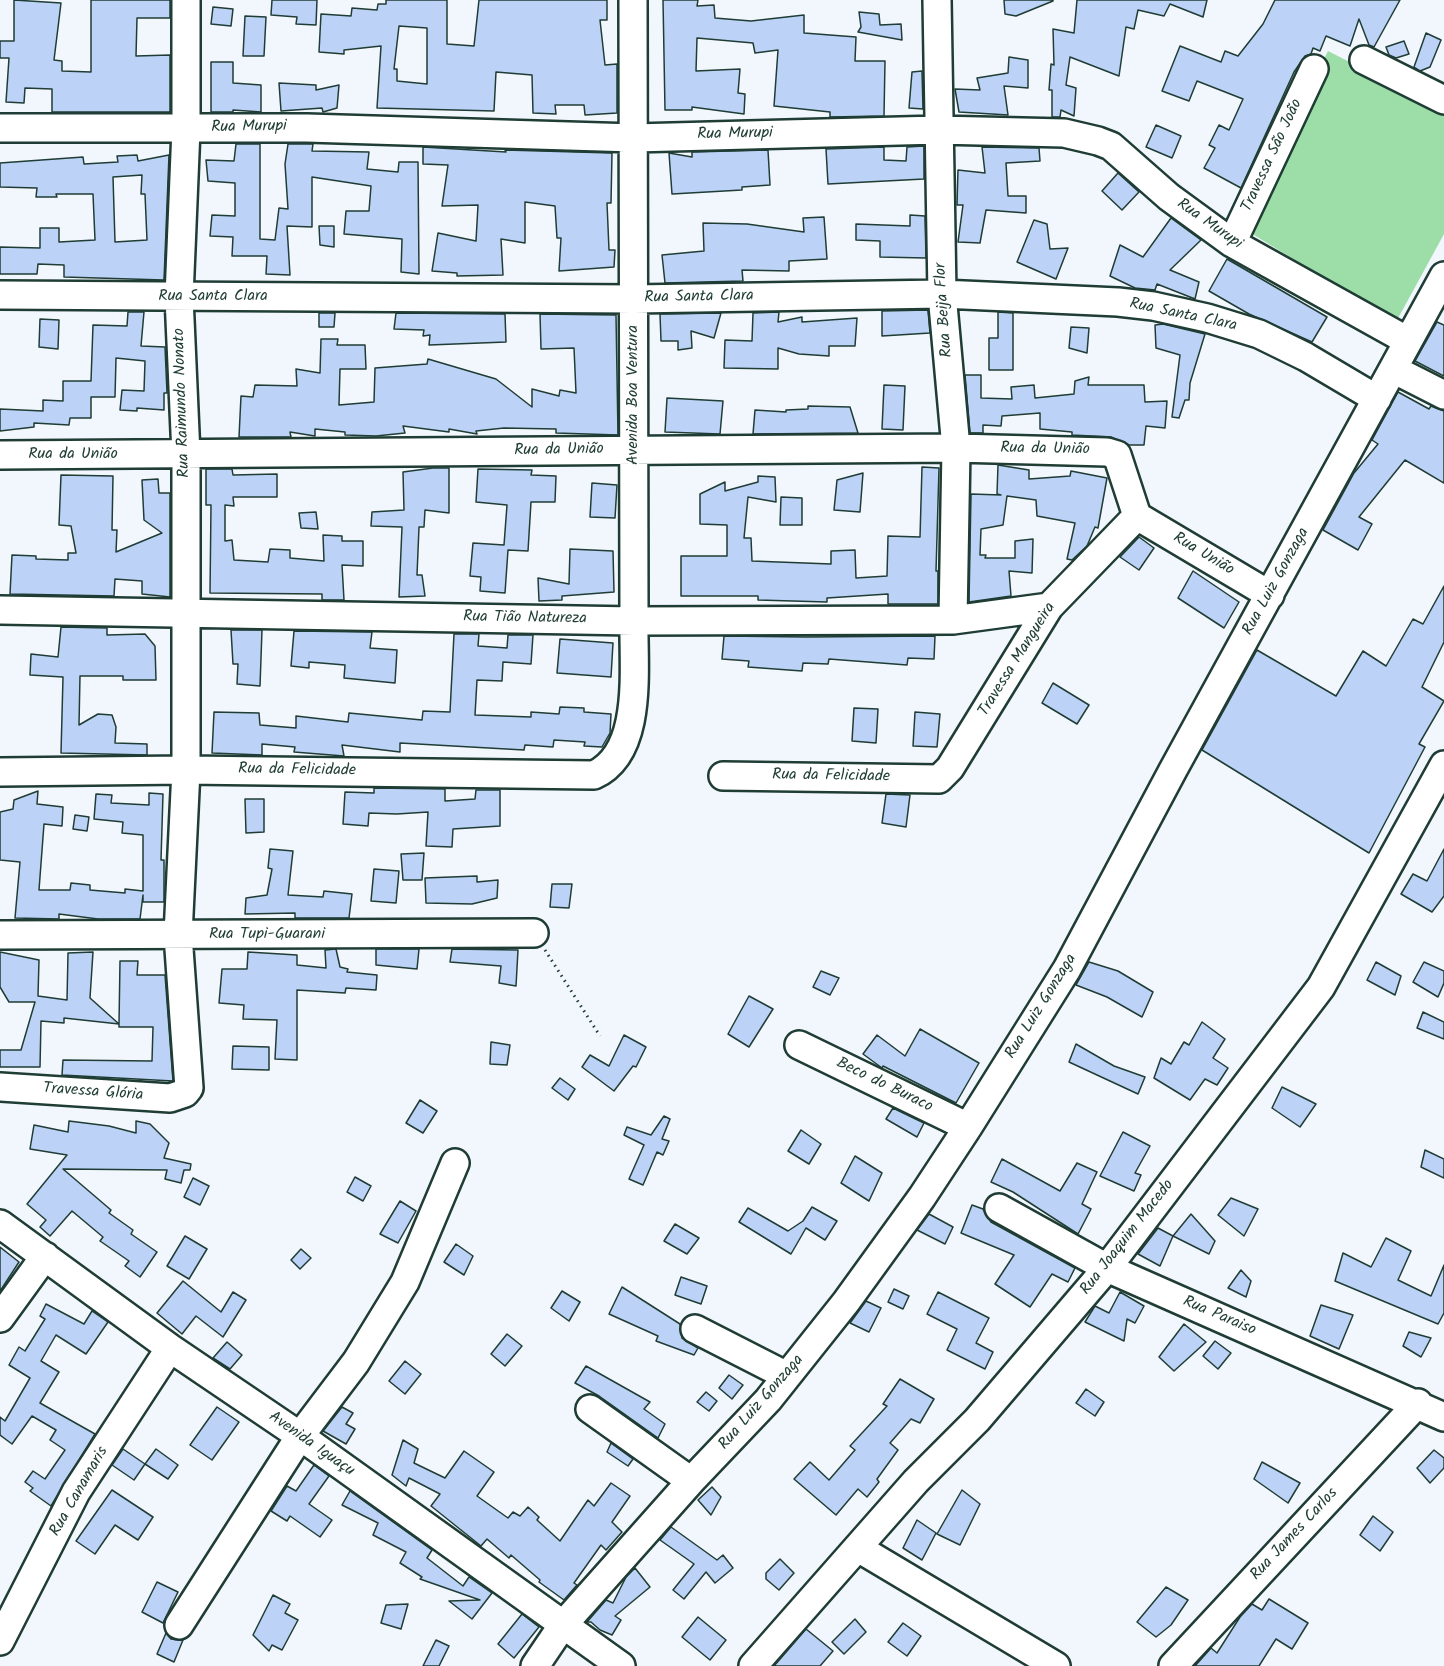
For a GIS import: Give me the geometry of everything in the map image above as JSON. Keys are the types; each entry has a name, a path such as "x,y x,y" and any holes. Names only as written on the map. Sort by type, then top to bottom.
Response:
{"street":[{"name":"Rua Raimundo Nonato","path":"185,1093 189,1088 178,935 186,770 186,455 179,297 186,129 186,0"},
{"name":"Avenida Boa Ventura","path":"594,775 604,771 617,758 627,736 632,711 635,450 633,0"},
{"name":"Rua Beija Flor","path":"937,0 942,294 956,448 953,620"},
{"path":"1364,60 1444,100"},
{"name":"Travessa São João","path":"1232,243 1314,69"},
{"name":"Rua Murupi","path":"0,128 307,128 634,138 938,130 1064,133 1110,146 1169,197 1232,243 1408,341"},
{"name":"Rua Luiz Gonzaga","path":"535,1666 562,1626 788,1376 922,1197 968,1127 1067,969 1444,276"},
{"name":"Rua Santa Clara","path":"0,295 634,299 942,294 1118,303 1153,306 1207,318 1259,334 1306,357 1377,399"},
{"path":"1394,369 1444,395"},
{"name":"Rua da União","path":"0,455 956,448 1107,452 1117,455 1137,516"},
{"name":"Rua União","path":"1137,516 1270,595"},
{"name":"Travessa Mangueira","path":"939,778 950,768 1049,607 1137,516"},
{"name":"Rua Tião Natureza","path":"0,610 634,621 953,620 1049,607"},
{"name":"Rua Joaquim Macedo","path":"753,1666 916,1481 976,1420 1107,1268 1321,987 1444,765"},
{"name":"Rua da Felicidade","path":"0,772 186,770 594,775"},
{"name":"Rua da Felicidade","path":"723,776 939,778"},
{"name":"Rua Tupi-Guarani","path":"0,935 534,933"},
{"name":"Beco do Buraco","path":"800,1045 968,1127"},
{"name":"Travessa Glória","path":"0,1087 170,1098 185,1093"},
{"path":"179,1625 300,1436 356,1362 405,1282 455,1163"},
{"name":"Rua Paraiso","path":"999,1208 1107,1268 1418,1403 1444,1417"},
{"name":"Avenida Iguaçu","path":"0,1224 170,1348 300,1436 562,1626 621,1666"},
{"path":"0,1318 45,1256"},
{"path":"695,1329 788,1376"},
{"name":"Rua Canamaris","path":"0,1641 76,1492 170,1348"},
{"name":"Rua James Carlos","path":"1173,1666 1418,1403"},
{"path":"590,1409 691,1481"},
{"path":"858,1548 1056,1666"}],"path":[{"path":"534,933 600,1036"}],"green space":[{"path":"1328,51 1444,110 1444,234 1396,322 1241,227"}],"building":[{"path":"14,0 61,3 54,60 62,61 62,71 91,72 91,0 170,0 170,18 137,18 136,56 170,55 170,112 52,112 52,89 25,88 24,103 6,102 9,58 0,58 0,41 14,41"},
{"path":"272,0 317,0 316,25 296,24 297,17 271,15"},
{"path":"386,0 447,0 447,44 474,46 479,0 607,0 607,20 600,20 605,65 617,64 617,113 585,115 584,105 555,105 556,114 533,113 532,75 496,72 494,111 377,108 381,46 344,50 344,54 319,52 321,14 351,16 352,8 377,10 378,4 386,4","holes":["399,26 427,28 427,84 397,81 397,69 394,69"]},
{"path":"663,0 698,0 697,6 714,5 715,18 751,21 804,15 804,33 856,37 855,61 885,61 884,116 830,117 830,112 774,106 778,50 755,53 753,43 697,38 696,71 740,69 738,93 745,94 744,114 692,107 692,110 665,110"},
{"path":"1004,0 1053,1 1016,16 1005,14"},
{"path":"1077,0 1207,0 1203,17 1170,4 1164,16 1138,10 1134,29 1126,27 1119,76 1070,57 1066,85 1076,88 1074,116 1061,110 1060,117 1052,117 1052,90 1049,90 1051,64 1054,65 1053,29 1074,33"},
{"path":"1275,0 1400,0 1374,47 1369,45 1359,19 1350,46 1326,36 1320,51 1313,48 1311,54 1305,56 1294,72 1241,188 1204,168 1215,148 1209,145 1219,125 1229,130 1243,99 1197,81 1189,101 1162,91 1180,46 1221,62 1225,51 1238,56 1263,24"},
{"path":"213,7 233,9 231,26 211,24"},
{"path":"859,12 879,14 880,25 901,24 902,40 858,32 861,27"},
{"path":"245,16 266,17 264,56 243,56"},
{"path":"1426,33 1441,40 1430,67 1420,71 1414,67"},
{"path":"1404,41 1409,54 1396,58 1389,55 1386,47"},
{"path":"1009,57 1028,60 1028,88 1004,86 1008,115 959,112 955,89 980,90 977,78 1008,73"},
{"path":"211,62 233,62 233,83 261,85 261,112 233,110 233,112 211,112"},
{"path":"922,71 923,109 909,108 912,72"},
{"path":"279,83 316,85 316,90 339,85 337,108 323,112 322,108 281,111"},
{"path":"1156,125 1181,136 1172,158 1146,147"},
{"path":"236,144 260,144 260,239 275,240 279,208 288,209 285,164 288,144 313,144 312,151 369,152 367,169 398,172 399,162 418,162 419,274 401,272 402,239 344,234 346,211 369,211 371,186 312,177 312,227 287,226 290,275 266,274 267,256 232,256 233,237 210,236 212,215 235,216 235,183 208,181 206,160 234,161"},
{"path":"924,146 924,179 828,184 826,149 884,147 884,160 906,161 907,147"},
{"path":"423,147 506,152 505,150 612,153 611,203 607,203 609,250 615,250 614,267 559,271 561,238 557,238 555,206 525,202 525,243 501,239 503,275 457,276 457,273 432,271 438,233 476,241 478,205 442,206 448,165 423,164"},
{"path":"982,147 1039,148 1040,161 1006,163 1008,196 1026,196 1026,213 986,210 980,243 958,242 963,205 957,205 958,170 985,173"},
{"path":"768,150 770,185 742,187 742,190 672,194 669,153 692,157 692,152"},
{"path":"137,155 138,161 169,155 164,280 64,277 64,265 38,264 37,274 0,274 0,247 40,248 40,228 59,228 59,242 95,240 93,194 56,194 57,197 36,197 37,188 0,187 0,163 83,157 84,164 118,162 117,156","holes":["142,175 141,194 145,194 147,240 115,242 113,177"]},
{"path":"1118,173 1139,192 1122,210 1102,191"},
{"path":"910,215 925,216 926,258 880,257 880,241 856,240 856,224 910,226"},
{"path":"824,217 827,259 789,261 789,271 742,270 743,281 665,283 662,255 704,251 703,223 747,224 804,232 803,218"},
{"path":"1171,218 1201,240 1170,270 1199,282 1195,299 1157,284 1155,290 1135,288 1110,276 1120,245 1143,257"},
{"path":"1034,220 1047,224 1050,249 1068,248 1056,279 1017,262"},
{"path":"319,226 334,226 334,247 320,245"},
{"path":"1227,259 1327,317 1312,342 1249,314 1209,291"},
{"path":"928,310 930,333 882,336 882,311"},
{"path":"128,312 144,312 141,346 165,347 167,393 164,393 164,410 137,408 137,411 120,410 122,390 144,391 145,361 116,358 115,397 91,397 91,418 70,418 69,425 34,423 34,427 0,431 0,409 43,411 43,400 63,401 63,381 91,381 93,325 127,326"},
{"path":"779,312 778,322 802,317 802,322 857,318 855,346 829,346 829,356 799,354 778,348 778,369 724,368 725,340 752,341 753,313"},
{"path":"998,312 1013,313 1013,370 989,370 989,338 998,338"},
{"path":"319,313 335,313 334,327 319,327"},
{"path":"396,313 505,314 506,342 429,345 430,335 423,336 424,330 394,329"},
{"path":"721,313 714,338 691,331 692,348 678,350 678,341 661,341 660,314"},
{"path":"540,314 616,315 618,435 556,433 556,429 504,428 476,431 477,434 449,429 449,432 403,426 405,433 376,436 345,435 345,432 315,429 315,436 290,432 291,437 239,437 241,396 253,397 255,385 297,386 296,369 320,373 321,339 338,339 337,345 365,345 366,369 340,369 339,405 374,402 375,368 427,364 428,359 496,379 532,407 532,389 559,396 560,390 576,393 574,348 541,349"},
{"path":"40,319 59,320 58,349 39,347"},
{"path":"1437,322 1444,325 1444,376 1415,361"},
{"path":"1163,324 1205,334 1190,383 1189,400 1185,400 1179,418 1172,417 1180,355 1156,348 1155,325"},
{"path":"1071,327 1089,328 1087,353 1069,348"},
{"path":"965,375 981,375 981,398 1012,399 1011,387 1034,385 1035,398 1074,394 1075,381 1089,377 1088,385 1144,385 1145,402 1167,401 1165,428 1146,426 1144,445 1129,445 1111,437 1072,435 1072,432 1040,429 1040,413 1002,416 1001,426 983,425 983,433 970,433"},
{"path":"884,385 905,386 903,430 882,429"},
{"path":"1398,392 1429,409 1431,406 1444,411 1444,483 1405,460 1359,517 1372,524 1358,550 1323,530 1354,473 1378,444 1372,440"},
{"path":"667,398 723,401 720,434 665,432"},
{"path":"808,406 850,407 858,433 753,434 755,410 786,412 786,410 808,409"},
{"path":"998,465 1029,470 1029,479 1070,476 1071,471 1107,478 1098,528 1095,527 1087,546 1072,560 1067,559 1075,523 1037,516 1036,500 1007,496 1003,525 981,529 980,555 986,555 985,558 1015,558 1015,541 1033,539 1032,573 1009,571 1011,596 969,602 971,494 1001,495 997,494"},
{"path":"922,467 939,468 936,571 938,571 938,604 888,604 888,594 827,598 827,602 758,600 758,596 681,596 681,556 727,556 727,525 700,524 700,494 725,482 725,491 758,482 758,476 775,477 776,502 748,497 744,538 751,538 752,561 831,564 831,551 855,550 856,578 887,576 888,536 920,537"},
{"path":"449,468 449,513 425,510 424,527 419,527 417,575 422,575 425,596 399,597 402,527 371,526 372,512 404,510 403,472"},
{"path":"206,469 232,469 233,475 277,474 277,497 233,497 234,506 225,505 225,541 232,540 234,560 268,562 270,549 290,550 290,558 324,561 323,535 342,536 342,541 363,541 363,566 342,565 344,600 322,600 322,594 210,593 211,505 206,505"},
{"path":"478,469 532,470 531,475 556,476 555,502 531,502 528,551 508,550 505,593 480,591 481,577 470,576 473,543 504,545 507,505 476,502"},
{"path":"863,473 860,512 834,510 837,480"},
{"path":"61,475 113,476 112,530 117,530 116,552 162,533 144,520 142,480 158,479 159,493 170,493 170,597 142,594 142,581 115,579 114,596 10,594 12,555 36,556 36,559 68,560 68,553 76,553 71,526 59,525"},
{"path":"592,483 617,485 615,518 590,517"},
{"path":"781,497 802,498 802,525 780,525"},
{"path":"316,512 318,529 301,528 299,513"},
{"path":"1139,537 1154,548 1139,570 1120,557"},
{"path":"570,549 613,551 614,592 562,596 562,600 539,601 538,578 569,584"},
{"path":"1193,571 1239,602 1224,628 1178,598"},
{"path":"1444,586 1444,642 1422,687 1444,701 1419,744 1425,747 1369,853 1202,750 1257,650 1336,696 1363,651 1386,666 1413,619 1423,624"},
{"path":"61,627 107,628 107,635 145,634 155,646 156,680 123,680 123,676 80,676 79,725 98,714 112,715 116,727 115,743 147,744 147,755 61,753 63,677 30,675 31,654 58,657"},
{"path":"231,630 262,630 260,686 237,684 238,664 233,664"},
{"path":"294,631 372,632 370,648 397,650 395,683 344,678 345,665 309,662 309,668 291,666"},
{"path":"454,634 479,634 478,646 507,648 508,635 533,635 531,664 503,662 502,681 477,680 475,715 531,717 531,712 559,714 560,707 584,708 584,712 611,714 610,733 602,747 584,746 585,742 554,740 553,747 525,745 524,750 400,743 400,752 342,745 344,756 294,752 295,747 262,744 262,755 212,753 214,712 259,713 260,725 296,728 296,716 348,722 349,713 422,720 423,711 450,712"},
{"path":"724,636 935,636 934,659 908,658 907,665 829,659 828,664 803,663 802,671 748,667 749,661 722,659"},
{"path":"560,639 613,643 611,677 557,673"},
{"path":"1053,683 1089,705 1077,724 1042,703"},
{"path":"854,708 878,709 876,743 852,741"},
{"path":"915,712 940,714 937,747 913,746"},
{"path":"374,788 445,789 445,801 475,799 476,790 500,790 500,826 453,829 452,847 426,846 428,812 369,813 368,826 343,824 345,792 374,793"},
{"path":"38,791 37,804 63,807 62,826 44,824 39,890 70,890 71,883 90,885 90,890 125,893 125,889 143,891 143,835 122,833 123,822 94,819 96,794 112,795 111,803 149,805 149,793 163,794 161,860 164,860 164,902 143,902 143,895 140,919 98,919 59,914 59,919 15,918 20,862 0,860 0,812 13,809 14,800"},
{"path":"886,794 910,795 906,827 882,823"},
{"path":"245,799 264,799 264,832 246,833"},
{"path":"75,815 89,817 87,831 73,829"},
{"path":"270,849 293,851 288,895 323,897 324,891 352,894 349,918 295,918 295,913 245,914 246,898 267,895 272,869 268,868"},
{"path":"1444,849 1444,896 1432,912 1401,894 1413,874 1427,881"},
{"path":"424,853 422,880 403,880 401,854"},
{"path":"374,869 399,871 396,903 371,901"},
{"path":"477,876 477,882 498,880 497,898 472,904 426,903 425,878"},
{"path":"552,884 572,884 569,908 550,907"},
{"path":"336,949 340,967 348,969 347,972 377,975 376,990 346,988 345,993 297,990 297,1060 275,1059 277,1020 243,1019 244,1005 219,1003 222,969 247,969 248,952 297,955 297,965 326,968 325,950"},
{"path":"376,949 419,949 417,969 376,965"},
{"path":"452,949 518,950 516,986 499,983 501,966 450,962"},
{"path":"0,952 39,960 38,996 67,1000 68,953 93,952 90,998 119,1024 64,1018 64,1023 41,1021 40,1067 0,1067 0,1050 21,1050 35,1002 9,1002 0,987"},
{"path":"120,961 138,961 137,975 165,975 173,1081 62,1075 63,1060 152,1061 153,1027 119,1027"},
{"path":"1089,962 1118,971 1153,992 1142,1017 1107,997 1076,985"},
{"path":"1376,962 1401,976 1395,995 1367,980"},
{"path":"1424,962 1444,971 1444,983 1438,997 1413,982"},
{"path":"821,971 839,978 830,995 813,987"},
{"path":"749,996 773,1009 749,1047 728,1034"},
{"path":"1423,1012 1444,1022 1444,1039 1417,1028"},
{"path":"1202,1022 1225,1039 1213,1058 1228,1068 1217,1085 1205,1079 1190,1100 1154,1078 1161,1058 1171,1064 1184,1042 1189,1045"},
{"path":"920,1029 979,1063 956,1103 883,1066 882,1068 863,1054 877,1035 905,1056"},
{"path":"624,1035 646,1047 636,1067 633,1066 614,1091 582,1067 590,1055 609,1066"},
{"path":"491,1042 510,1045 507,1065 490,1064"},
{"path":"1076,1044 1114,1066 1145,1077 1138,1094 1069,1062"},
{"path":"233,1046 269,1047 269,1070 232,1069"},
{"path":"560,1078 575,1089 568,1100 552,1088"},
{"path":"1282,1087 1316,1104 1300,1127 1272,1108"},
{"path":"420,1100 437,1111 423,1133 406,1123"},
{"path":"893,1108 924,1123 917,1137 886,1119"},
{"path":"664,1116 670,1119 662,1139 669,1141 663,1155 657,1152 643,1185 629,1179 644,1145 624,1135 627,1127 651,1135"},
{"path":"69,1121 109,1126 136,1133 136,1121 150,1124 169,1143 164,1158 191,1164 190,1170 184,1170 181,1183 165,1179 167,1170 63,1169 111,1210 109,1213 133,1230 131,1234 157,1252 140,1277 125,1266 129,1261 100,1241 103,1237 72,1211 50,1236 40,1227 46,1220 27,1204 67,1155 30,1149 34,1125 68,1132"},
{"path":"801,1130 821,1144 809,1164 788,1151"},
{"path":"1123,1132 1150,1146 1135,1173 1141,1175 1134,1191 1100,1176"},
{"path":"1425,1150 1444,1159 1444,1178 1421,1167"},
{"path":"855,1156 882,1173 869,1201 841,1183"},
{"path":"1002,1159 1060,1191 1077,1163 1097,1172 1082,1204 1091,1209 1078,1234 1013,1192 991,1182"},
{"path":"355,1177 371,1186 363,1201 347,1192"},
{"path":"193,1178 209,1186 200,1205 184,1197"},
{"path":"1231,1198 1258,1209 1244,1236 1218,1215"},
{"path":"400,1201 416,1211 398,1243 380,1234"},
{"path":"972,1205 983,1209 991,1222 1075,1268 1068,1282 1052,1274 1030,1307 995,1284 1014,1255 961,1233"},
{"path":"812,1207 837,1221 825,1240 806,1228 791,1254 739,1222 748,1208 788,1231 803,1221"},
{"path":"929,1214 953,1227 945,1244 917,1230"},
{"path":"1191,1214 1215,1241 1209,1254 1173,1236"},
{"path":"675,1224 699,1238 687,1254 664,1241"},
{"path":"1158,1228 1173,1236 1160,1266 1138,1254"},
{"path":"185,1236 207,1249 189,1279 167,1266"},
{"path":"1386,1238 1411,1251 1398,1280 1431,1296 1444,1265 1444,1313 1438,1324 1335,1281 1343,1253 1371,1267"},
{"path":"456,1244 473,1256 464,1275 444,1262"},
{"path":"0,1247 19,1262 0,1291"},
{"path":"301,1249 311,1258 300,1269 291,1260"},
{"path":"1241,1270 1251,1281 1246,1297 1228,1288"},
{"path":"681,1277 707,1286 701,1304 675,1295"},
{"path":"183,1281 221,1312 233,1292 246,1300 223,1337 196,1316 182,1334 157,1313"},
{"path":"622,1287 680,1324 682,1338 698,1348 694,1355 656,1341 658,1336 609,1314"},
{"path":"894,1289 909,1296 903,1309 888,1302"},
{"path":"562,1291 580,1302 569,1321 551,1308"},
{"path":"938,1292 989,1318 976,1343 993,1352 985,1369 947,1350 957,1329 927,1314"},
{"path":"1120,1292 1144,1306 1135,1323 1127,1319 1124,1341 1085,1322 1095,1306 1109,1313"},
{"path":"866,1301 881,1308 869,1332 850,1323"},
{"path":"46,1304 84,1324 92,1311 108,1322 86,1354 56,1335 41,1361 59,1372 40,1403 95,1434 51,1506 30,1491 33,1488 25,1482 33,1471 45,1479 65,1450 50,1440 56,1430 32,1416 12,1444 0,1435 0,1417 5,1421 30,1378 9,1365 19,1347 25,1351 45,1319 40,1316"},
{"path":"1321,1305 1353,1315 1339,1349 1310,1336"},
{"path":"1184,1324 1206,1342 1174,1371 1159,1357"},
{"path":"1409,1332 1431,1338 1421,1357 1403,1346"},
{"path":"507,1334 522,1346 505,1366 491,1354"},
{"path":"1215,1341 1231,1353 1218,1369 1203,1356"},
{"path":"227,1342 242,1355 230,1369 213,1358"},
{"path":"405,1361 421,1374 405,1394 389,1381"},
{"path":"586,1366 650,1402 644,1409 665,1424 658,1438 599,1396 575,1383"},
{"path":"729,1375 743,1385 732,1399 719,1388"},
{"path":"900,1379 934,1399 920,1423 911,1419 890,1443 898,1450 867,1497 858,1489 836,1515 794,1479 810,1462 829,1480 855,1450 850,1446 887,1406 883,1404"},
{"path":"1086,1389 1104,1402 1095,1416 1076,1403"},
{"path":"706,1392 717,1401 709,1411 697,1402"},
{"path":"217,1407 239,1422 212,1460 190,1445"},
{"path":"342,1407 353,1413 346,1424 355,1429 346,1444 323,1431"},
{"path":"403,1440 418,1449 414,1463 445,1478 464,1451 494,1472 477,1496 508,1518 513,1512 520,1516 528,1507 539,1517 537,1520 560,1541 588,1500 594,1506 611,1483 630,1496 612,1522 622,1532 606,1550 601,1545 574,1583 577,1585 564,1600 539,1582 540,1580 511,1555 509,1558 487,1539 481,1546 431,1506 440,1494 409,1478 406,1486 392,1475"},
{"path":"611,1443 633,1459 628,1466 607,1452"},
{"path":"123,1449 145,1464 134,1480 112,1465"},
{"path":"156,1449 178,1465 168,1479 145,1464"},
{"path":"1434,1450 1444,1458 1444,1468 1430,1483 1417,1468"},
{"path":"1262,1462 1300,1483 1288,1503 1254,1479"},
{"path":"314,1465 329,1476 309,1504 332,1520 320,1537 290,1516 287,1521 271,1511 287,1486 296,1491"},
{"path":"712,1487 721,1497 711,1515 698,1500"},
{"path":"112,1490 153,1517 138,1540 115,1525 95,1554 76,1541"},
{"path":"962,1490 980,1504 960,1545 937,1534"},
{"path":"350,1491 432,1550 427,1558 463,1586 469,1577 492,1593 472,1619 449,1601 480,1600 420,1579 422,1577 400,1563 406,1552 373,1535 378,1523 342,1505"},
{"path":"1373,1516 1393,1532 1380,1551 1360,1535"},
{"path":"917,1520 936,1533 922,1560 903,1548"},
{"path":"671,1527 717,1560 723,1555 733,1568 715,1583 706,1572 684,1599 673,1590 694,1564 660,1540"},
{"path":"780,1559 794,1573 779,1590 766,1579 766,1573"},
{"path":"635,1568 650,1587 615,1616 621,1620 612,1635 600,1630 591,1622 587,1622 606,1600 613,1603 626,1577"},
{"path":"157,1582 178,1592 163,1623 142,1612"},
{"path":"1166,1587 1188,1600 1171,1625 1156,1637 1137,1622"},
{"path":"273,1595 290,1604 285,1613 298,1620 282,1650 272,1645 269,1651 253,1635"},
{"path":"1269,1599 1308,1623 1292,1649 1276,1639 1259,1666 1195,1666 1211,1648 1217,1653 1240,1617 1252,1604 1262,1610"},
{"path":"408,1604 401,1629 381,1623 386,1605"},
{"path":"522,1614 539,1627 514,1658 498,1644"},
{"path":"698,1617 726,1640 710,1660 682,1637"},
{"path":"855,1619 866,1632 844,1654 832,1642"},
{"path":"903,1623 921,1636 907,1656 888,1642"},
{"path":"806,1629 833,1651 820,1666 774,1666"},
{"path":"166,1633 171,1639 183,1640 174,1662 157,1654"},
{"path":"436,1640 449,1646 439,1666 423,1666"}]}
